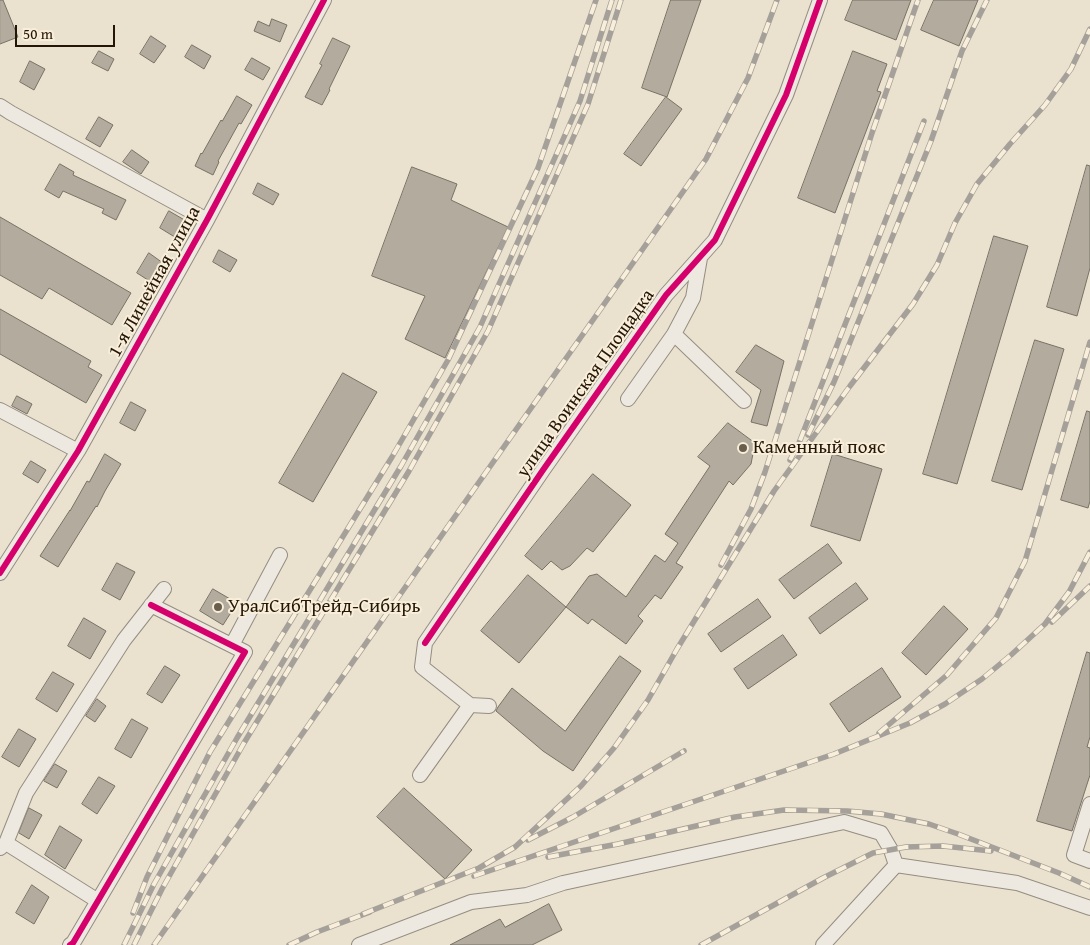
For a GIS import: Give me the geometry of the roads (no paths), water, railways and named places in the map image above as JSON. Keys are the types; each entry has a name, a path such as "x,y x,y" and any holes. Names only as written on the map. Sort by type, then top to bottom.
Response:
{"street":[{"name":"1-я Линейная улица","path":"0,573 78,452 207,220 324,0"},
{"name":"улица Воинская Площадка","path":"470,705 422,667 424,643 666,295 714,240 786,95 820,0"},
{"path":"0,106 207,220"},
{"path":"628,399 674,334 693,298 700,258"},
{"path":"674,334 744,401"},
{"path":"0,410 78,452"},
{"path":"232,645 280,555"},
{"path":"98,901 3,846 26,793 124,640 164,589"},
{"path":"70,945 73,943 245,652 151,605"},
{"path":"420,775 470,705 488,706"},
{"path":"1090,804 1074,856 1090,861"},
{"path":"359,945 471,902 527,895 563,883 844,822 881,833 891,850 896,865"},
{"path":"896,865 1017,883 1090,908"},
{"path":"823,945 896,865"}],"railway":[{"path":"133,913 147,877 210,752 392,457 448,360 538,168 596,0"},
{"path":"124,945 154,884 237,738 401,466 480,327 580,101 612,0"},
{"path":"134,945 162,889 244,743 409,471 488,331 588,104 621,0"},
{"path":"154,945 706,159 748,78 777,0"},
{"path":"721,565 751,509 765,472 872,133 918,0"},
{"path":"808,435 834,382 931,141 962,51 987,0"},
{"path":"363,914 479,868 515,847 581,786 614,748 648,700 774,491 850,386 913,304 937,265 955,223 977,184 1045,105 1071,69 1090,29"},
{"path":"790,460 799,443 924,121"},
{"path":"879,733 947,675 996,618 1025,561 1090,342"},
{"path":"474,876 834,754 910,723 945,704 982,679 1045,624 1069,592 1090,552"},
{"path":"1052,622 1090,586"},
{"path":"528,840 573,817 684,751"},
{"path":"548,857 618,844 735,817 784,810 847,811 881,814 929,824 1059,873 1090,887"},
{"path":"701,945 823,878 873,853 906,847 943,846 991,851"},
{"path":"289,945 370,912"}],"place":[{"name":"Каменный пояс","path":"743,448"},
{"name":"УралСибТрейд-Сибирь","path":"218,607"}]}
